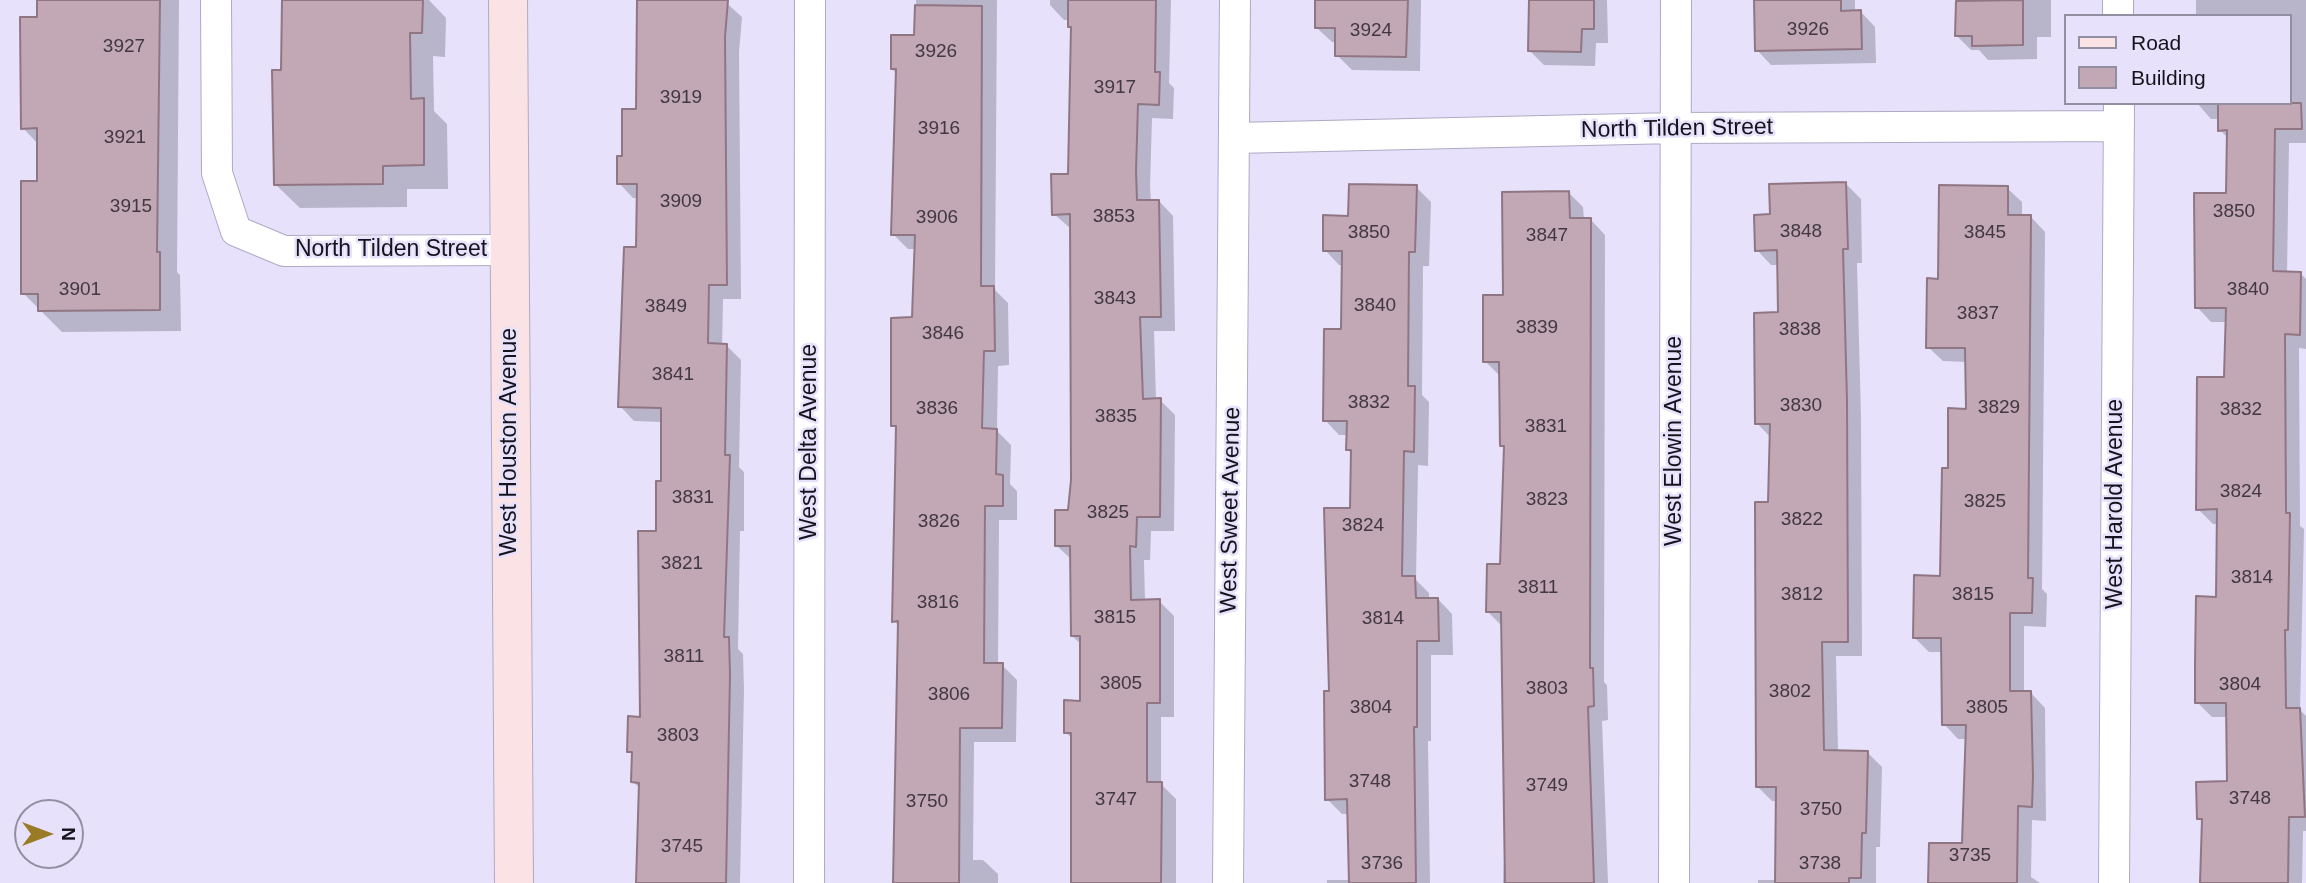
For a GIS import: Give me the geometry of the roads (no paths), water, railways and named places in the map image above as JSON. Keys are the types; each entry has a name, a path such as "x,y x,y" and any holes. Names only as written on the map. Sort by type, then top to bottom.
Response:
{"street":[{"name":"North Tilden Street","path":"216,0 217,173 236,231 284,251 509,250"},
{"name":"West Houston Avenue","path":"508,0 514,883"},
{"name":"West Delta Avenue","path":"809,883 810,0"},
{"name":"West Sweet Avenue","path":"1228,883 1234,0"},
{"name":"West Elowin Avenue","path":"1674,883 1676,0"},
{"name":"North Tilden Street","path":"1234,138 2119,114"},
{"name":"West Harold Avenue","path":"2114,883 2119,114"}]}
